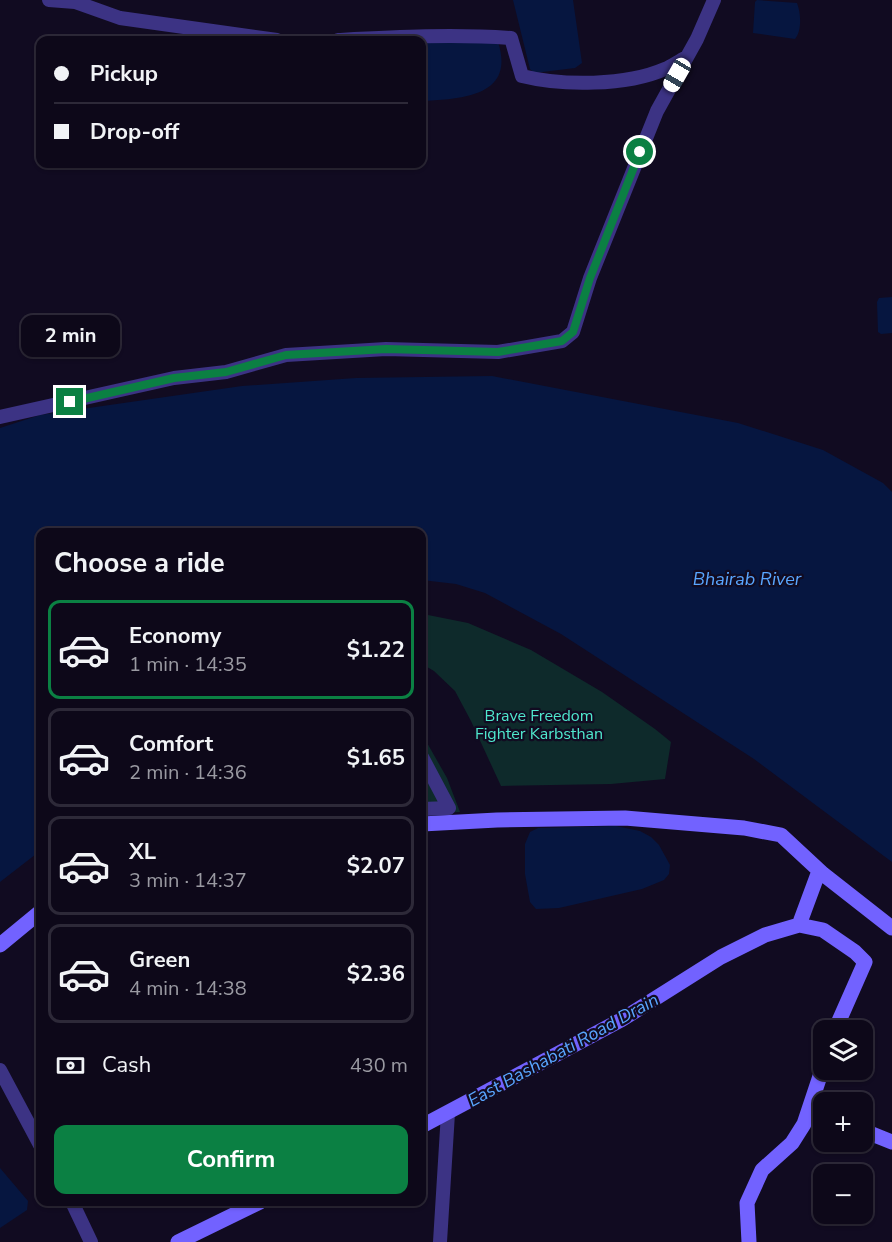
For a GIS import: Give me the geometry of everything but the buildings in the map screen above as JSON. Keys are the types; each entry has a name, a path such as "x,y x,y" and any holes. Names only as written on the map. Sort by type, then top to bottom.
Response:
{"street":[{"path":"49,0 77,1 120,18 248,36"},
{"path":"0,417 174,378 226,372 286,355 386,349 498,352 562,341 573,332 590,278 657,111 697,39 714,0"},
{"path":"408,36 460,34 511,38 522,76 541,81 568,83 629,80 665,69 687,57"},
{"path":"426,765 449,808 426,809"},
{"path":"426,824 625,818 744,828 781,835 819,871 892,928"},
{"path":"799,925 819,871"},
{"path":"0,945 36,915"},
{"path":"426,1124 621,1020 721,957 765,935 799,925 823,930 855,952 865,962 839,1020"},
{"path":"0,1070 36,1138"},
{"path":"749,1242 747,1203 762,1170 792,1143 804,1124 818,1080"},
{"path":"808,1108 813,1110"},
{"path":"440,1242 448,1113"},
{"path":"873,1134 892,1142"},
{"path":"74,1206 91,1242"},
{"path":"178,1242 242,1206"}],"green space":[{"name":"Brave Freedom Fighter Karbsthan","path":"426,615 468,623 531,650 602,692 671,742 665,779 611,784 501,786 455,691 426,666"},
{"path":"426,741 447,778 460,812 426,814"}],"water":[{"path":"513,0 573,0 582,63 575,68 534,73 530,69"},
{"path":"757,0 797,3 800,22 795,39 753,33"},
{"path":"426,40 498,42 501,60 499,74 492,84 481,91 452,99 426,101"},
{"path":"892,297 892,333 881,334 878,332 877,302 879,298"},
{"name":"Bhairab River","path":"492,376 738,423 823,450 883,483 892,492 892,862 754,759 561,634 485,593 456,584 426,580 426,528 36,528 36,854 0,882 0,428 40,415 242,386 356,378"},
{"path":"616,826 640,831 659,845 670,865 669,874 664,880 642,889 559,908 536,909 530,902 525,874 525,844 530,832 538,828"},
{"path":"0,1168 28,1201 27,1210 0,1228"}],"route":[{"path":"70,402 174,378 226,372 286,355 386,349 498,352 562,341 573,332 590,278 640,152"}],"water label":[{"name":"East Bashabati Road Drain","path":"563,1050"}]}
